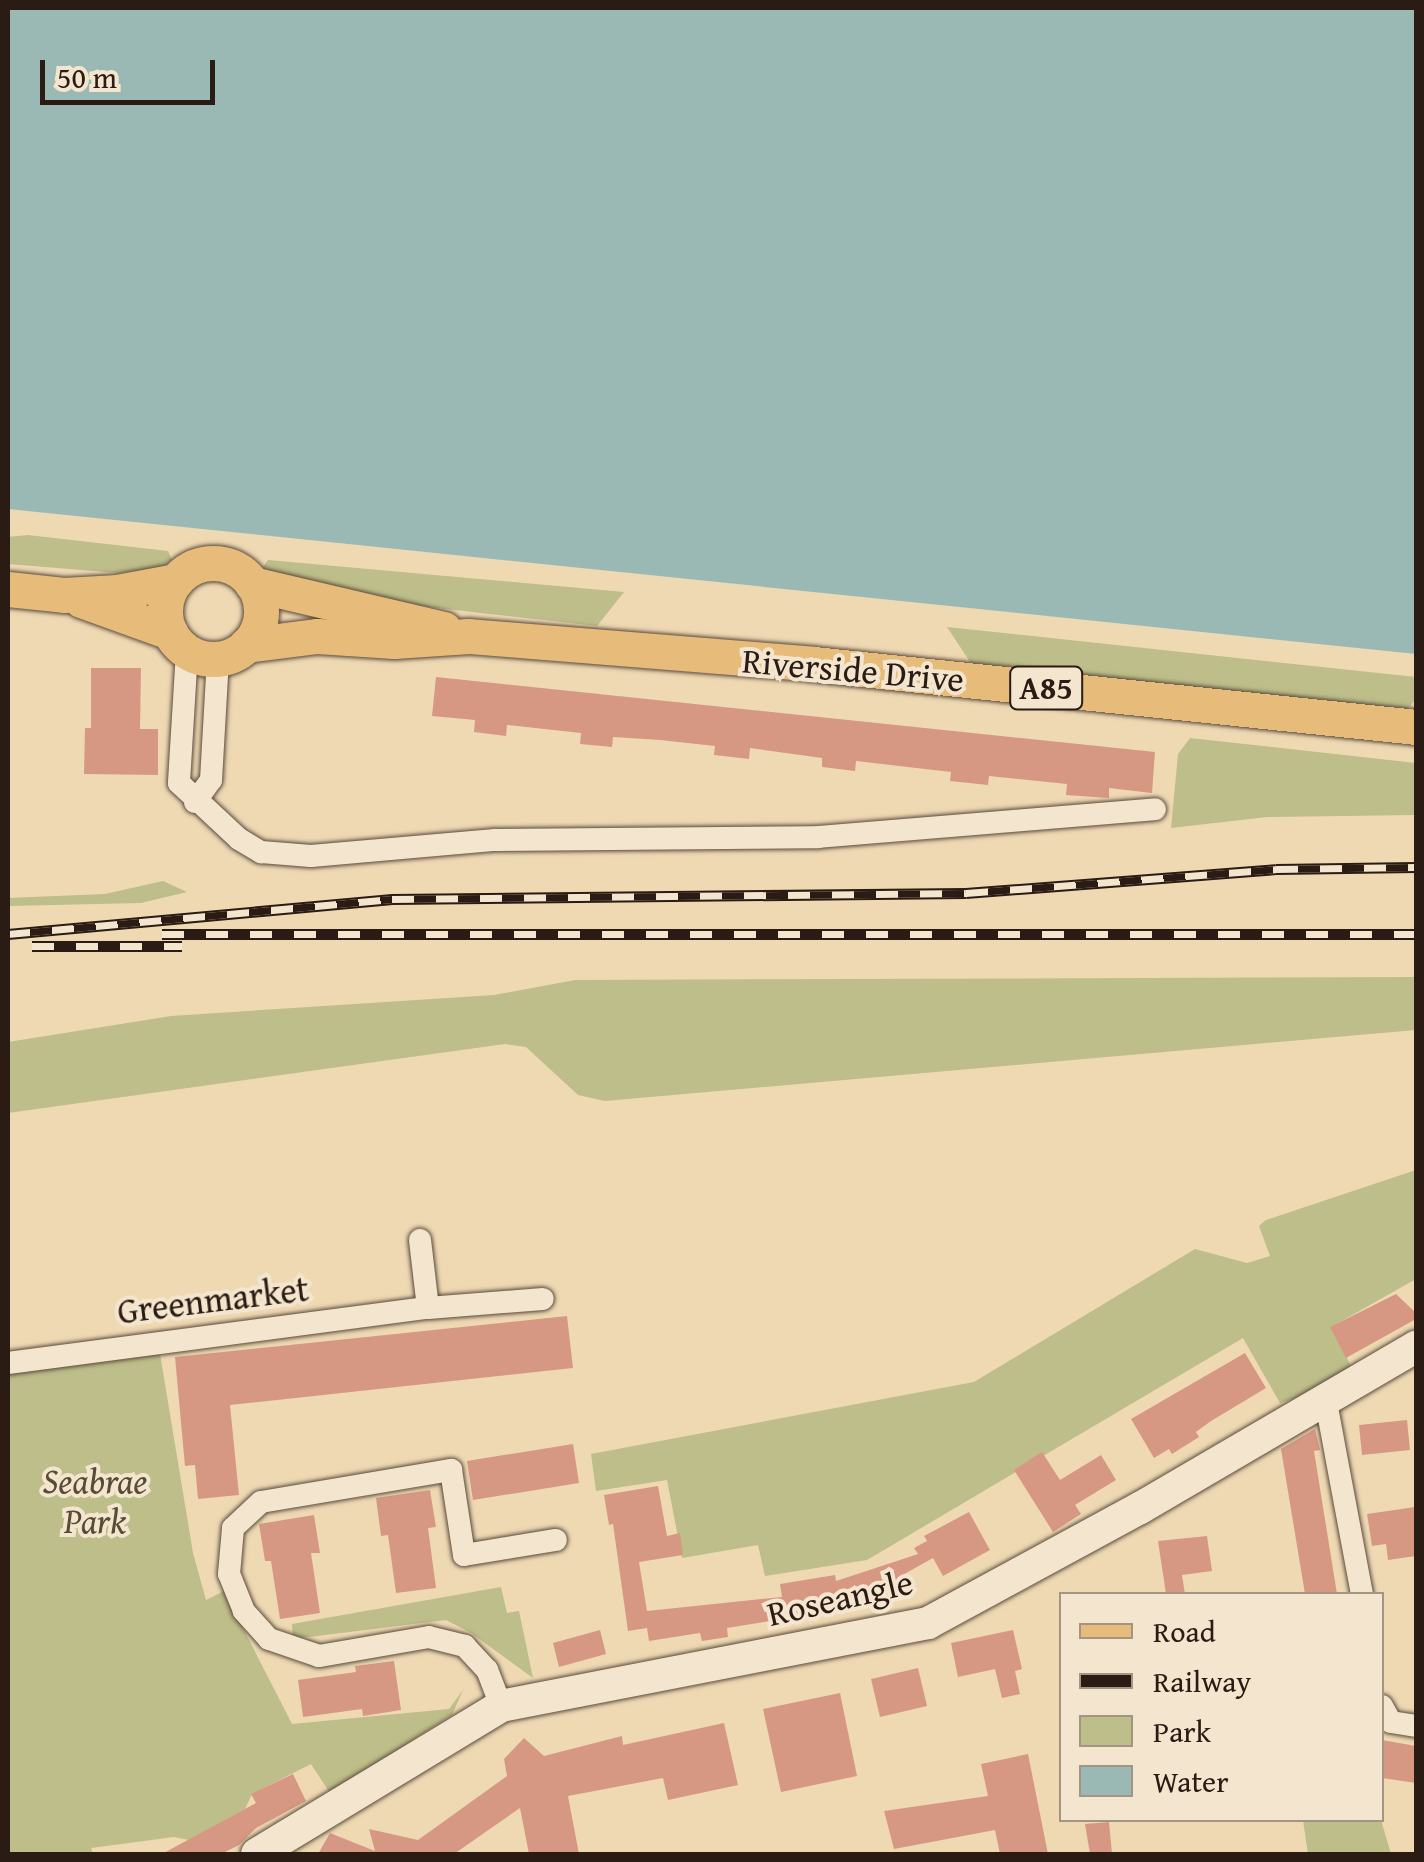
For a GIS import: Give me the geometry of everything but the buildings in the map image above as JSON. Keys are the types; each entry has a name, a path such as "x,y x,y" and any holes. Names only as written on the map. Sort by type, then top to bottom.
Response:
{"main road":[{"name":"Riverside Drive","path":"8,588 64,595 117,592 176,580 195,567 216,564 239,571 252,584 469,636 814,664 1416,727"},
{"path":"176,580 166,602 205,647 260,617 252,584"},
{"name":"Riverside Drive","path":"64,595 205,647 316,636 394,642 469,636"}],"street":[{"path":"195,802 210,780 205,647"},
{"path":"205,647 180,783 195,802 261,852 311,856 495,840 818,837 1155,810"},
{"path":"420,1240 428,1308"},
{"name":"Greenmarket","path":"8,1363 428,1308 543,1299"},
{"name":"Roseangle","path":"257,1854 500,1706 928,1622 1326,1402 1416,1347"},
{"path":"1326,1402 1362,1592"},
{"path":"500,1706 487,1670 466,1646 429,1637 319,1656 269,1640 244,1611 229,1574 233,1528 260,1502 451,1470 464,1554 556,1540"},
{"path":"1384,1710 1391,1722 1416,1726"}],"green space":[{"path":"28,535 168,551 172,560 157,569 118,573 8,564 8,537"},
{"path":"268,560 624,592 597,626 323,595 266,574 263,567"},
{"path":"947,627 1416,677 1416,699 1403,714 972,665"},
{"path":"1190,738 1416,763 1416,815 1267,817 1171,828 1178,754"},
{"path":"163,881 187,892 141,903 8,906 8,898 105,894"},
{"path":"1416,977 1416,1030 605,1101 578,1095 526,1047 505,1044 8,1113 8,1042 171,1016 494,995 575,980"},
{"path":"1416,1170 1416,1279 1331,1327 1354,1372 1326,1388 1280,1403 1243,1338 867,1560 765,1576 758,1545 682,1558 667,1480 596,1491 591,1454 974,1382 1195,1249 1247,1263 1270,1256 1259,1226 1266,1220"},
{"name":"Seabrae Park","path":"160,1354 193,1553 206,1600 224,1591 292,1724 449,1709 463,1690 452,1715 330,1793 311,1764 252,1794 245,1809 189,1840 174,1837 91,1848 93,1854 8,1854 8,1374"},
{"path":"501,1587 507,1613 519,1611 533,1678 471,1633 446,1620 293,1639 292,1624"},
{"path":"1303,1822 1382,1822 1391,1854 1308,1854"}],"water":[{"path":"8,8 1416,8 1416,654 8,509"}],"railway":[{"path":"8,934 392,899 966,893 1276,869 1416,867"},
{"path":"162,934 1416,934"},
{"path":"32,946 182,946"}]}
